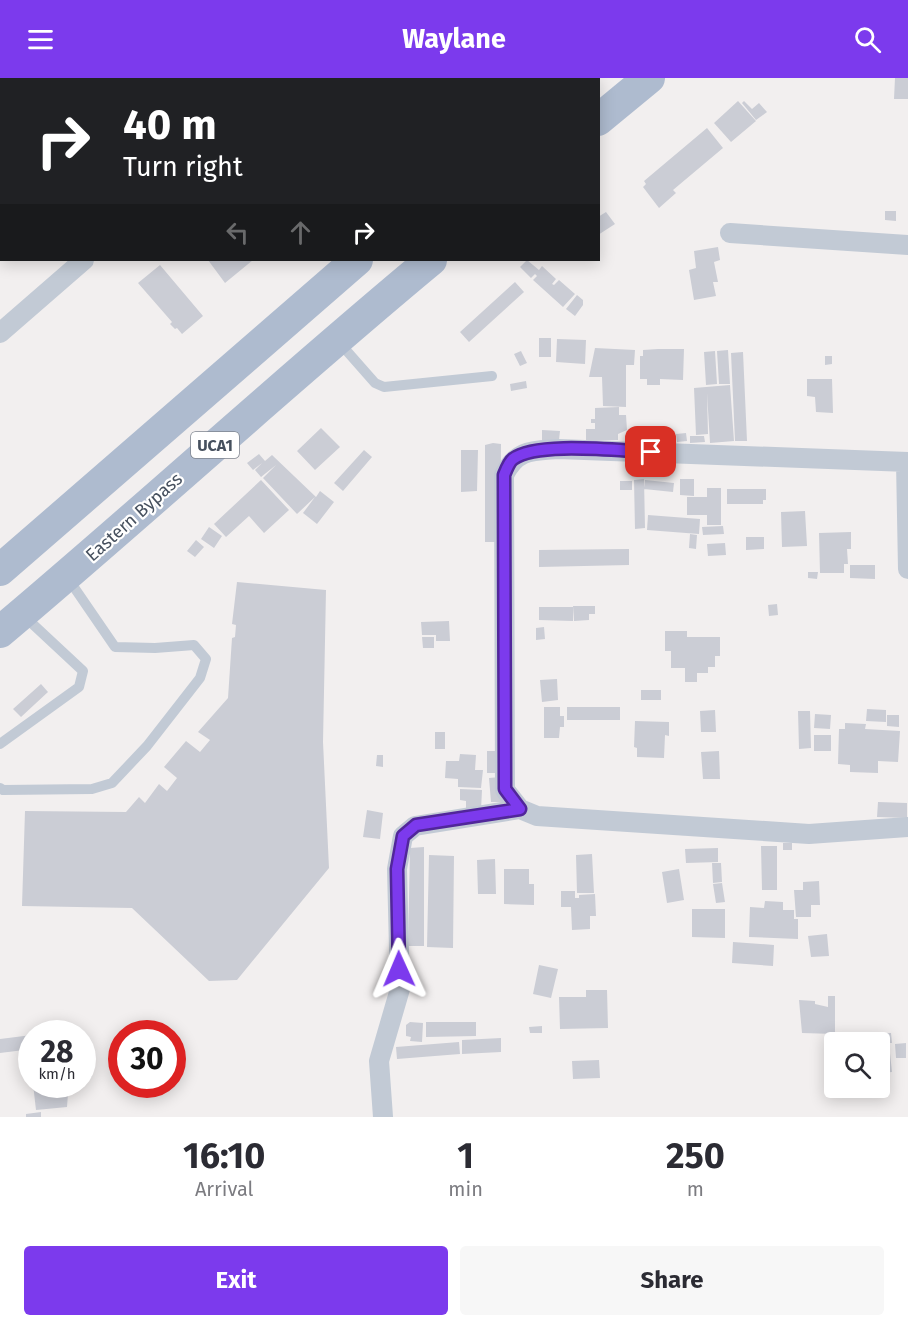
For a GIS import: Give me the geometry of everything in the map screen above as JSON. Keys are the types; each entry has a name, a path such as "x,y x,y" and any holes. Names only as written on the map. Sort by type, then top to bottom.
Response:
{"main road":[{"path":"600,118 647,79"},
{"name":"UCA1","path":"0,570 356,261"},
{"name":"Eastern Bypass","path":"11,623 336,339 430,261"}],"street":[{"path":"730,233 908,245"},
{"path":"0,333 83,261"},
{"path":"908,569 907,462 558,448 528,452 511,459 504,475 505,789 520,809 537,816 809,834 908,827"},
{"path":"383,1117 379,1060 400,989 397,869 403,836 416,825 520,809"}],"lane":[{"path":"336,339 375,383 384,387 492,376"},
{"path":"0,788 3,790 92,789 112,783 147,746 200,678 206,659 194,645 155,648 115,647 67,576"},
{"path":"0,744 79,687 83,671 11,623"}],"building":[{"path":"895,78 908,78 908,99 894,99"},
{"path":"738,101 756,121 731,142 714,123"},
{"path":"744,101 752,109 759,103 767,112 756,120 742,103"},
{"path":"707,128 723,148 673,190 676,193 659,208 643,187 646,184 644,181"},
{"path":"885,211 896,211 896,221 885,220"},
{"path":"606,212 615,224 600,234 600,216"},
{"path":"718,247 720,260 714,262 718,282 713,282 716,296 694,300 689,270 696,268 694,251"},
{"path":"209,261 252,261 225,283"},
{"path":"526,261 539,270 542,266 556,279 552,284 554,285 559,280 575,294 563,307 533,280 537,276 535,274 531,278 520,267"},
{"path":"160,265 203,316 182,334 170,324 172,322 138,283"},
{"path":"515,282 524,292 469,342 460,332"},
{"path":"577,295 583,300 583,305 575,316 566,309"},
{"path":"539,338 551,338 551,357 539,357"},
{"path":"557,339 586,340 585,364 556,362"},
{"path":"595,348 635,350 634,365 626,365 626,407 603,406 602,377 589,377"},
{"path":"684,349 683,380 660,379 660,385 647,385 647,379 640,379 640,356 643,356 643,350"},
{"path":"728,350 730,384 719,384 717,351"},
{"path":"521,351 527,363 520,366 514,354"},
{"path":"715,351 717,384 706,385 704,352"},
{"path":"743,352 747,441 735,441 731,353"},
{"path":"825,356 832,356 832,364 825,365"},
{"path":"807,379 832,379 833,413 816,412 815,397 807,396"},
{"path":"526,381 527,388 511,391 510,384"},
{"path":"730,385 734,441 710,443 707,393 708,434 696,435 694,388"},
{"path":"619,407 619,415 626,415 627,430 618,434 618,440 586,441 586,429 595,429 595,423 591,423 591,419 595,419 595,408"},
{"path":"321,428 340,447 315,470 297,451"},
{"path":"635,428 657,428 657,440 635,440"},
{"path":"542,430 560,431 559,440 542,440"},
{"path":"686,433 687,441 677,442 676,434"},
{"path":"690,436 704,436 705,442 690,443"},
{"path":"501,444 500,542 485,542 485,445"},
{"path":"364,450 372,457 343,491 334,483"},
{"path":"461,450 478,450 477,491 461,492"},
{"path":"259,454 265,461 272,455 316,497 320,491 334,502 317,524 303,513 315,497 297,514 263,478 276,465 261,477 255,470 262,463 253,470 247,463"},
{"path":"644,479 645,528 635,529 634,480"},
{"path":"680,479 694,479 694,496 680,495"},
{"path":"261,480 289,510 264,533 249,516 226,537 214,524"},
{"path":"645,480 674,483 673,492 644,489"},
{"path":"620,481 632,481 632,490 620,490"},
{"path":"707,488 721,488 721,525 707,525 707,515 687,515 687,497 707,497"},
{"path":"727,489 766,489 766,500 763,500 763,504 727,504"},
{"path":"805,511 807,546 782,547 781,512"},
{"path":"648,515 700,519 699,534 647,530"},
{"path":"723,526 724,534 703,535 702,527"},
{"path":"209,527 222,536 214,548 201,539"},
{"path":"851,532 851,549 847,549 848,564 844,564 844,573 820,573 819,533"},
{"path":"690,534 697,535 696,549 689,548"},
{"path":"746,537 764,537 764,549 746,550"},
{"path":"196,540 204,547 195,557 187,551"},
{"path":"725,543 726,555 708,556 707,544"},
{"path":"629,549 629,565 539,567 539,550"},
{"path":"850,565 875,565 875,579 850,578"},
{"path":"808,572 818,572 817,579 808,578"},
{"path":"237,582 326,590 323,742 329,868 237,980 209,981 132,908 22,906 25,811 126,812 139,797 145,803 159,784 167,791 177,778 164,767 186,741 200,752 210,740 198,732 228,698 232,638 235,637 236,625 232,624"},
{"path":"777,604 778,615 769,616 768,605"},
{"path":"573,606 595,606 595,614 589,614 589,620 574,621"},
{"path":"539,607 573,607 573,621 539,620"},
{"path":"449,621 450,641 436,641 436,635 422,635 421,622"},
{"path":"544,627 545,639 536,640 536,628"},
{"path":"665,631 687,631 687,637 720,637 720,656 715,656 715,667 708,667 708,673 697,673 697,682 685,682 685,668 671,668 671,651 665,651"},
{"path":"422,637 434,637 434,648 423,648"},
{"path":"557,679 558,700 542,702 540,680"},
{"path":"41,684 48,692 21,717 13,709"},
{"path":"641,690 661,690 661,700 641,700"},
{"path":"544,707 560,707 560,716 564,716 564,727 560,727 559,738 544,738"},
{"path":"567,707 620,707 620,720 567,720"},
{"path":"867,709 886,710 886,722 866,721"},
{"path":"715,710 716,732 701,732 700,711"},
{"path":"798,711 810,711 811,748 799,749"},
{"path":"815,714 831,715 830,729 814,728"},
{"path":"887,715 899,715 899,727 887,726"},
{"path":"635,721 669,722 669,736 665,735 664,758 637,757 637,748 634,747"},
{"path":"845,723 866,724 865,729 900,731 898,762 878,761 878,773 850,772 850,765 838,764 839,729 845,729"},
{"path":"435,732 445,732 445,749 435,749"},
{"path":"814,735 831,735 831,751 814,751"},
{"path":"487,751 499,751 500,773 487,773"},
{"path":"719,751 720,779 703,779 701,752"},
{"path":"460,754 476,755 475,770 483,770 481,788 458,787 458,779 445,778 446,761 459,761"},
{"path":"377,755 383,755 383,767 376,766"},
{"path":"500,777 502,802 491,802 489,778"},
{"path":"460,789 482,790 481,810 466,810 466,801 460,800"},
{"path":"878,802 907,803 907,818 877,817"},
{"path":"367,810 383,813 380,839 363,837"},
{"path":"783,843 792,843 792,850 783,850"},
{"path":"761,846 777,846 777,890 762,890"},
{"path":"424,847 424,946 408,946 410,848"},
{"path":"718,848 718,862 686,863 685,849"},
{"path":"592,854 594,893 577,893 576,855"},
{"path":"429,855 454,856 453,948 427,947"},
{"path":"495,859 496,894 478,894 477,860"},
{"path":"712,863 721,863 722,882 713,883"},
{"path":"504,869 529,869 529,884 534,884 534,905 504,904"},
{"path":"679,869 684,900 667,903 662,872"},
{"path":"819,881 820,905 811,905 811,917 796,917 794,890 803,890 803,882"},
{"path":"722,883 725,902 716,903 713,884"},
{"path":"561,891 575,891 575,898 579,898 579,895 595,894 596,916 590,916 590,929 572,930 571,907 561,907"},
{"path":"765,901 783,902 783,910 794,910 794,919 798,919 798,939 749,937 750,907 764,908"},
{"path":"692,909 725,909 725,938 692,937"},
{"path":"827,934 829,956 811,957 808,936"},
{"path":"733,942 774,945 773,966 732,963"},
{"path":"539,965 558,969 551,998 533,994"},
{"path":"586,990 607,990 608,1028 560,1029 559,997 586,997"},
{"path":"828,996 835,996 835,1032 802,1033 799,1000 815,1001 815,1004 828,1007"},
{"path":"410,1022 423,1023 422,1042 410,1041 411,1037 406,1036 406,1025"},
{"path":"426,1022 476,1022 476,1036 426,1037"},
{"path":"542,1026 542,1033 530,1033 529,1027"},
{"path":"18,1037 18,1051 0,1053 0,1039"},
{"path":"501,1038 501,1052 462,1054 462,1040"},
{"path":"459,1042 460,1054 397,1059 396,1047"},
{"path":"906,1043 906,1058 896,1058 895,1044"},
{"path":"599,1060 600,1078 573,1079 572,1061"},
{"path":"35,1098 68,1098 67,1107 36,1110"},
{"path":"41,1112 41,1117 26,1117 26,1114"}],"route":[{"path":"399,969 397,869 403,836 416,825 520,809 507,795 505,789 504,475 511,459 528,452 558,448 651,452"}]}
